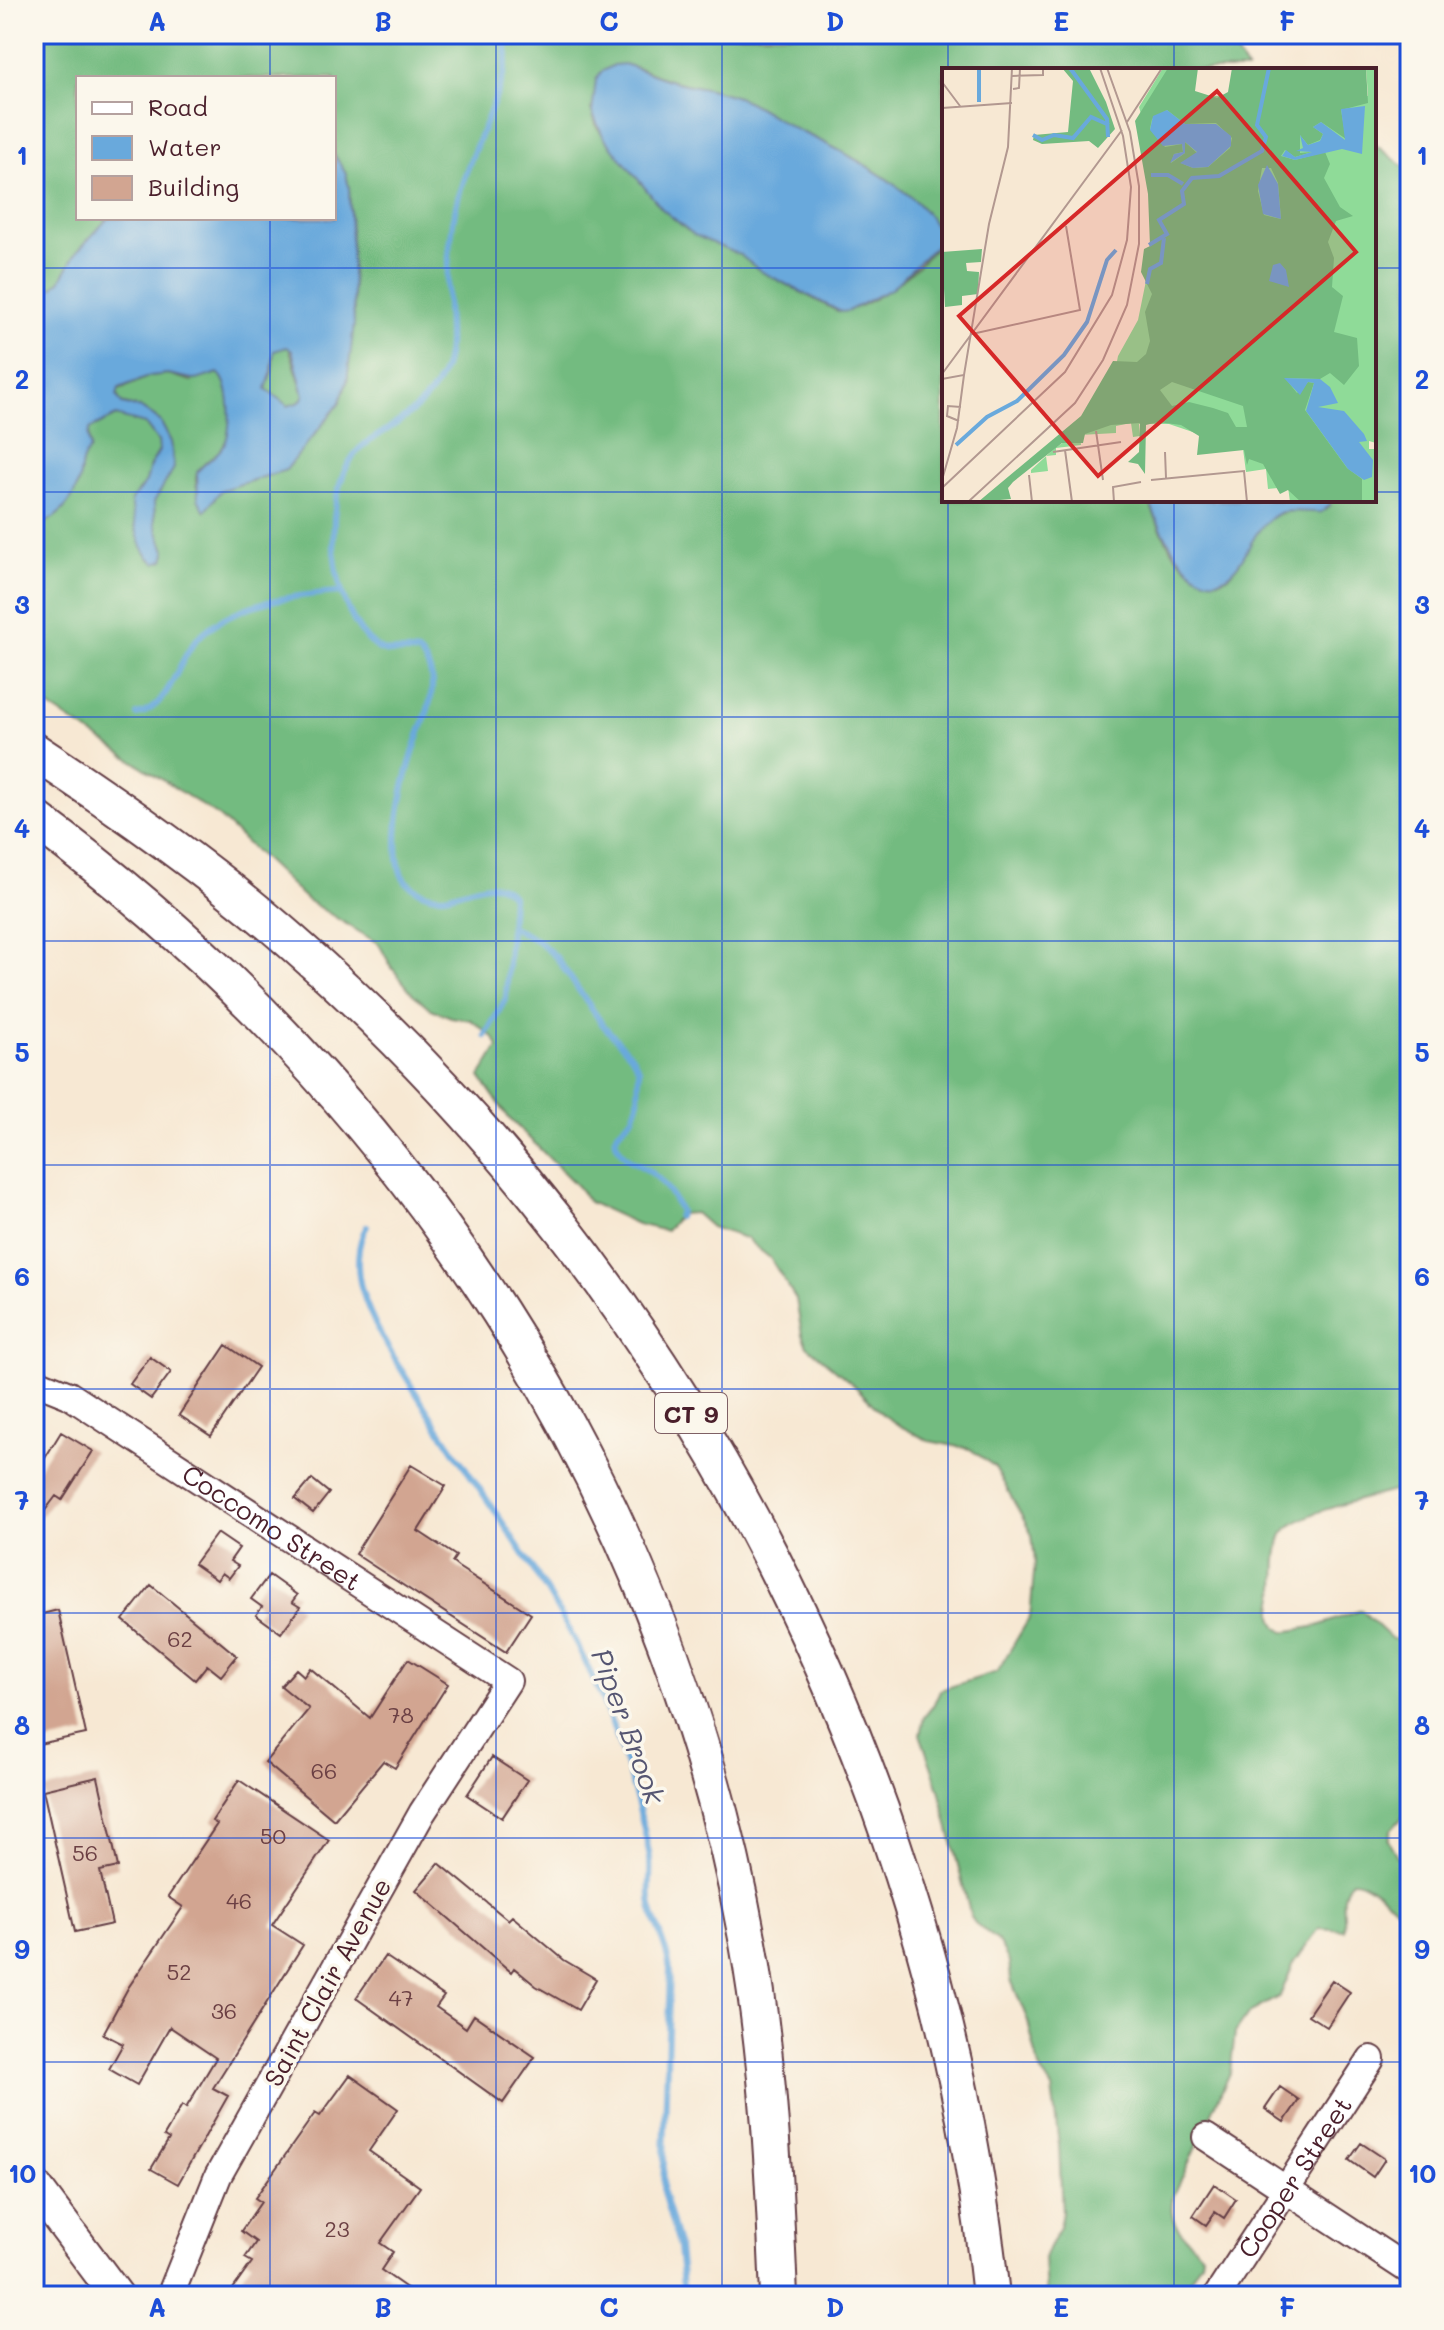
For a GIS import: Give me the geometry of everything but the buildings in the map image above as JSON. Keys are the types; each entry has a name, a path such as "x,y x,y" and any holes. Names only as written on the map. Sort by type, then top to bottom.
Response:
{"highway":[{"name":"CT 9","path":"34,751 137,821 272,924 408,1052 504,1158 559,1226 626,1317 694,1419 761,1536 810,1637 853,1737 891,1838 918,1924 951,2051 975,2180 991,2296"},
{"path":"34,818 183,937 266,1016 332,1087 398,1166 468,1262 528,1356 580,1449 629,1552 665,1642 704,1758 726,1843 747,1943 762,2037 770,2119 779,2296"}],"main road":[{"path":"34,2185 117,2296"}],"street":[{"name":"Coccomo Street","path":"34,1381 69,1395 508,1681"},
{"name":"Saint Clair Avenue","path":"170,2296 218,2176 422,1813 508,1681"},
{"name":"Cooper Street","path":"1217,2296 1371,2059"},
{"path":"1206,2137 1410,2271"}],"green space":[{"path":"34,34 1223,34 1246,68 942,68 942,502 1150,502 1163,535 1177,557 1196,573 1218,580 1232,572 1259,528 1272,517 1294,511 1325,510 1329,502 1376,502 1376,146 1410,171 1410,1486 1342,1504 1293,1524 1284,1533 1279,1546 1273,1617 1278,1628 1284,1632 1318,1626 1361,1610 1392,1639 1410,1640 1410,1809 1391,1830 1388,1840 1410,1870 1410,1925 1384,1897 1352,1880 1344,1898 1344,1930 1319,1928 1293,1965 1280,1996 1249,2013 1235,2033 1230,2073 1173,2197 1175,2223 1202,2254 1180,2296 1046,2296 1044,2258 1059,2227 1062,2213 1059,2145 1052,2089 1039,2068 1028,2021 1011,1980 1009,1961 997,1940 971,1917 939,1789 920,1734 924,1717 940,1690 997,1672 1030,1617 1035,1562 1032,1535 995,1467 970,1449 929,1441 900,1426 882,1414 856,1387 807,1346 796,1299 770,1258 745,1238 711,1227 695,1213 680,1214 666,1231 637,1224 589,1202 509,1118 480,1077 498,1047 494,1038 471,1020 451,1017 431,1009 413,994 392,968 379,944 307,900 217,815 34,697 34,526 55,516 71,498 78,484 82,462 90,449 88,430 116,416 145,424 159,443 147,482 138,491 133,510 136,530 150,559 166,553 155,524 154,502 173,458 171,442 160,421 141,408 120,403 117,391 150,376 168,374 191,381 216,373 223,375 230,403 228,434 220,450 201,467 196,477 205,511 221,490 286,470 339,404 347,382 354,316 349,188 346,174 336,157 336,76 76,76 76,220 106,220 60,281 34,307","holes":["631,66 671,81 742,99 860,162 906,193 924,210 935,227 938,243 919,264 878,297 837,311 762,272 740,255 687,230 659,205 597,127 591,109"]},
{"path":"289,347 304,395 300,402 288,406 266,389 274,351"}],"water":[{"path":"624,64 669,80 742,99 860,162 906,193 924,210 935,227 938,243 891,289 841,312 762,272 740,255 694,235 662,209 603,136 592,112 596,80 601,72"},
{"path":"336,157 346,174 354,324 347,382 339,404 286,470 221,490 205,511 198,499 197,472 224,445 229,429 228,396 222,378 218,373 197,380 168,374 150,376 119,388 117,396 122,404 141,408 160,421 171,442 174,468 154,502 155,524 166,553 164,560 156,563 144,551 131,500 146,482 150,466 159,451 158,441 145,424 116,416 90,429 90,449 82,462 75,491 67,505 49,521 34,526 34,307 60,281 76,253 106,220 336,220","holes":["287,347 292,350 304,395 300,402 288,406 266,389 274,351"]},
{"path":"1150,502 1330,504 1322,512 1283,512 1271,518 1259,530 1237,566 1223,578 1209,580 1195,574 1183,562 1162,529"}],"waterway":[{"name":"Piper Brook","path":"485,1036 506,998 512,896 506,889 489,885 444,896 431,895 417,890 402,876 397,839 400,806 411,758 430,700 431,676 418,653 381,650 360,631 339,583 334,526 336,499 343,475 354,455 422,403 435,387 444,368 448,343 447,281 453,222 462,183 504,73 507,55 504,34"},
{"path":"137,715 158,703 190,649 211,626 228,616 264,603 303,595 341,592"},
{"path":"510,926 538,941 556,957 603,1025 631,1055 639,1069 638,1103 633,1117 618,1132 615,1140 627,1158 653,1174 665,1186 680,1211 678,1217"},
{"name":"Piper Brook","path":"367,1226 359,1249 358,1266 362,1290 374,1320 410,1384 531,1566 569,1630 606,1708 631,1780 650,1858 651,1906 670,1969 663,2192 679,2248 684,2296"}]}
